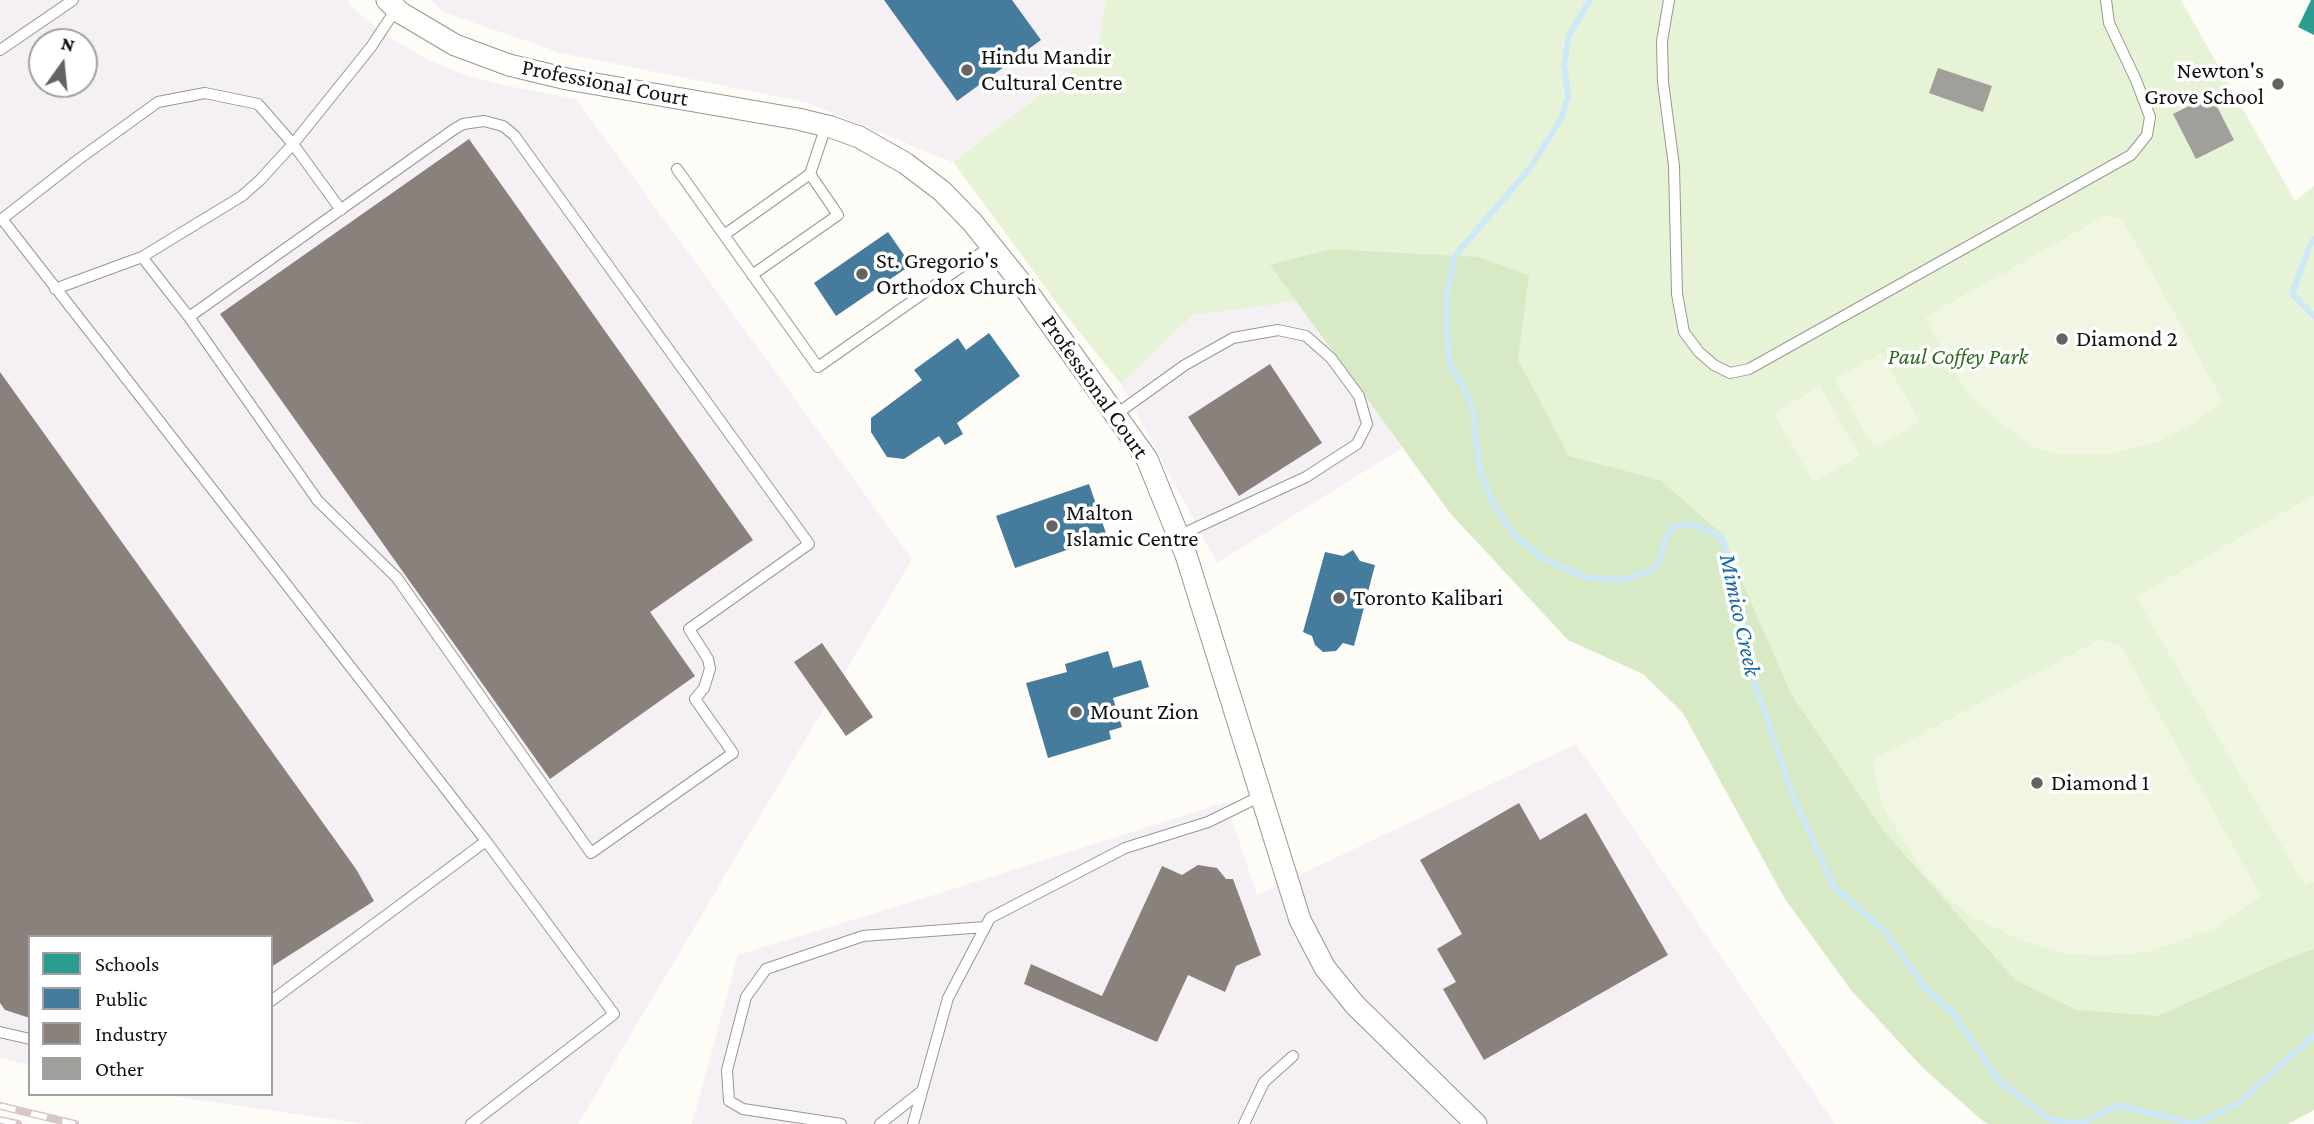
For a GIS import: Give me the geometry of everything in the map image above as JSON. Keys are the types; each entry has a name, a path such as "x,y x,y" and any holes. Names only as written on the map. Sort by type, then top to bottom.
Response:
{"street":[{"name":"Professional Court","path":"392,4 455,45 509,65 567,79 826,126 859,138 905,163 942,191 972,222 1022,284 1147,459 1178,536 1300,920 1325,968 1355,1006 1476,1124"}],"lane":[{"path":"0,50 73,0"},
{"path":"1669,0 1661,41 1664,93 1674,166 1677,294 1684,332 1699,352 1714,365 1730,373 1749,369 1762,362 2131,155 2147,135 2150,117 2109,23 2106,0"},
{"path":"55,289 142,257 242,196 273,168 371,47 392,4"},
{"path":"341,209 293,144 258,104 205,93 159,102 1,218 486,841 614,1014 471,1124"},
{"path":"142,257 189,317 318,501 397,578 591,853 733,753 695,699 704,688 710,668 708,659 689,629 810,544 527,149 503,126 484,121 463,124 189,317"},
{"path":"724,235 810,174 826,126"},
{"path":"677,169 818,368 991,246"},
{"path":"752,275 838,215 810,174"},
{"path":"1115,415 1185,365 1233,338 1278,330 1307,336 1331,358 1359,396 1367,424 1357,444 1306,477 1178,536"},
{"path":"913,1124 948,998 990,918 1125,848 1208,822 1261,796"},
{"path":"273,1000 486,841"},
{"path":"841,1124 743,1109 729,1101 727,1070 746,997 766,969 863,936 985,927"},
{"path":"0,1032 28,1039"},
{"path":"1244,1124 1264,1082 1293,1056"},
{"path":"880,1124 922,1091"}],"shaded area":[{"path":"0,0 347,0 388,37 459,73 503,85 576,99 912,559 578,1124 364,1124 172,1096 273,1096 273,935 28,935 28,1065 0,1058"},
{"path":"431,0 1106,0 1098,49 952,162 808,103 561,53 443,12"},
{"path":"1298,301 1402,448 1217,563 1121,384 1193,314"},
{"path":"1576,744 1835,1124 692,1124 738,955 1226,802 1257,895"}],"green space":[{"name":"Paul Coffey Park","path":"1106,0 2181,0 2295,201 2314,186 2314,1108 2001,1124 1680,579 1298,301 1193,315 1121,384 1062,310 953,162 1098,49"},
{"name":"Diamond 2","path":"2106,215 2122,219 2223,401 2193,424 2158,442 2114,453 2052,453 2034,447 1998,421 1967,393 1925,317"},
{"path":"1330,249 1478,257 1529,275 1518,360 1569,456 1660,480 1721,533 1791,694 1882,829 2015,980 2077,1010 2157,1016 2314,949 2314,1110 2288,1124 1988,1124 1983,1121 1924,1069 1851,990 1785,899 1683,713 1643,674 1568,640 1450,513 1270,265"},
{"path":"1881,353 1920,422 1874,448 1834,379"},
{"path":"1820,386 1860,456 1813,482 1774,413"},
{"path":"2314,495 2314,881 2305,886 2136,597"},
{"name":"Diamond 1","path":"2099,640 2121,646 2261,896 2214,929 2148,952 2097,956 2055,952 1966,914 1924,874 1882,805 1872,760"}],"building: Schools":[{"path":"2311,0 2314,0 2314,35 2298,27"}],"building: Public":[{"name":"Hindu Mandir Cultural Centre","path":"884,0 1012,0 1041,40 957,101"},
{"name":"St. Gregorio's Orthodox Church","path":"888,232 911,265 836,316 814,283"},
{"path":"989,333 1020,376 957,423 963,434 945,445 939,436 904,459 887,457 871,432 871,418 922,380 914,370 958,338 966,350"},
{"name":"Malton Islamic Centre","path":"1089,484 1107,536 1015,568 996,516"},
{"name":"Toronto Kalibari","path":"1353,550 1360,561 1375,565 1354,646 1343,643 1336,651 1323,652 1315,645 1312,636 1303,632 1325,552 1343,556"},
{"name":"Mount Zion","path":"1108,651 1113,668 1141,660 1149,687 1113,698 1122,727 1109,731 1111,739 1048,758 1026,683 1067,672 1065,664"}],"building: Industry":[{"path":"469,139 753,540 650,612 695,676 550,779 220,314"},
{"path":"1270,364 1322,443 1239,496 1188,417"},
{"path":"0,372 356,869 374,901 273,966 273,935 28,935 28,1017 5,1010 0,1003"},
{"path":"822,643 873,717 846,736 794,662"},
{"path":"1519,803 1540,840 1586,813 1668,955 1484,1060 1443,989 1456,982 1437,949 1462,934 1420,860"},
{"path":"1198,865 1217,868 1226,879 1233,879 1261,955 1236,966 1225,992 1188,975 1157,1042 1024,984 1031,964 1102,996 1162,866 1182,875"}],"building: Other":[{"path":"1938,68 1992,86 1983,112 1929,93"},
{"path":"2211,95 2234,140 2196,159 2173,114"}],"waterway":[{"name":"Mimico Creek","path":"1590,0 1569,35 1564,65 1568,96 1561,119 1530,168 1454,257 1447,295 1449,362 1468,396 1473,412 1480,471 1494,505 1514,535 1542,558 1588,578 1623,580 1652,570 1660,560 1666,538 1673,526 1693,524 1722,537 1735,579 1745,655 1793,796 1834,887 1884,930 1926,989 1954,1014 1999,1081 2049,1119 2082,1124 2118,1105 2194,1124"},
{"path":"2314,239 2292,294 2314,316"},
{"name":"Mimico Creek","path":"2196,1124 2239,1103 2314,1035"}],"railway":[{"path":"0,1106 75,1124"},
{"path":"0,1120 18,1124"}],"place":[{"name":"Hindu Mandir Cultural Centre","path":"967,70"},
{"name":"Newton's Grove School","path":"2278,84"},
{"name":"St. Gregorio's Orthodox Church","path":"862,274"},
{"name":"Diamond 2","path":"2062,339"},
{"name":"Malton Islamic Centre","path":"1052,526"},
{"name":"Toronto Kalibari","path":"1339,598"},
{"name":"Mount Zion","path":"1076,712"},
{"name":"Diamond 1","path":"2037,783"}]}
